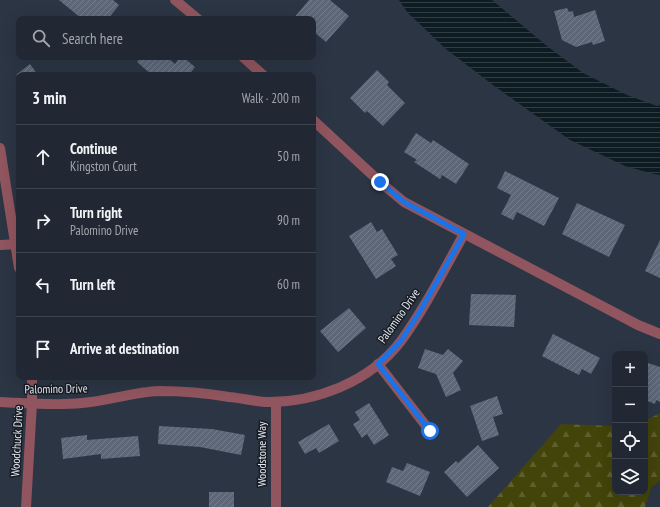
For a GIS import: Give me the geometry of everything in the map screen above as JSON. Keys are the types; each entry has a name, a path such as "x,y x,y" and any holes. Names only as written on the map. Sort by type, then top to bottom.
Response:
{"street":[{"path":"175,0 194,16"},
{"path":"246,60 260,72"},
{"path":"316,123 404,202 638,325 660,334"},
{"path":"0,148 16,238"},
{"name":"Palomino Drive","path":"0,402 80,404 117,396 159,391 198,392 262,402 282,402 323,394 353,381 378,364 400,342 419,313 464,234"},
{"path":"0,245 16,244"},
{"path":"378,364 430,431"},
{"name":"Woodchuck Drive","path":"26,507 32,380"},
{"name":"Woodstone Way","path":"276,402 276,507"}],"green space":[{"path":"660,413 660,480 651,488 645,507 488,507 561,424 612,426 612,495 648,495 648,419"}],"shaded area":[{"path":"399,0 492,0 547,46 583,73 627,95 657,106 660,105 660,175 625,166 570,140 493,85 446,49 407,12"}],"building":[{"path":"59,0 113,0 119,5 110,16 78,16"},
{"path":"309,0 330,0 349,16 326,42 316,34 316,16 296,16"},
{"path":"567,8 569,12 573,11 574,17 595,10 605,41 593,45 592,42 576,47 562,40 554,11"},
{"path":"139,60 170,60 175,64 178,60 187,60 195,67 191,72 149,72 137,62"},
{"path":"30,64 36,72 20,72"},
{"path":"377,70 389,82 387,85 405,103 383,126 367,111 365,113 350,98"},
{"path":"416,133 431,143 433,140 469,164 456,184 442,175 440,179 414,162 417,160 404,152"},
{"path":"505,171 559,198 544,226 517,212 513,220 501,214 511,195 497,188"},
{"path":"577,203 625,225 609,257 562,234"},
{"path":"371,222 377,232 382,229 398,255 391,259 396,266 376,279 349,236"},
{"path":"660,240 660,278 645,271"},
{"path":"471,294 516,295 514,327 469,325"},
{"path":"349,308 366,328 338,352 320,331"},
{"path":"553,334 600,358 591,374 582,369 579,375 542,356"},
{"path":"425,349 443,355 448,349 463,361 453,373 461,390 446,397 436,374 418,368"},
{"path":"648,363 660,367 660,402 656,400 655,404 648,401"},
{"path":"497,396 503,414 493,417 499,435 482,441 470,406"},
{"path":"369,403 389,435 374,445 367,434 362,438 353,424 360,420 355,412"},
{"path":"329,424 339,441 319,453 316,448 305,454 298,442"},
{"path":"159,426 212,429 245,435 241,455 200,447 158,444"},
{"path":"87,435 87,440 138,436 140,456 101,459 101,454 63,459 61,438"},
{"path":"478,445 499,468 467,497 444,472 456,461 458,463"},
{"path":"407,463 430,472 420,496 386,482 392,467 403,471"},
{"path":"209,492 234,492 234,507 209,507"}],"route":[{"path":"380,182 404,202 464,234 419,313 400,342 378,364 430,431"}]}
